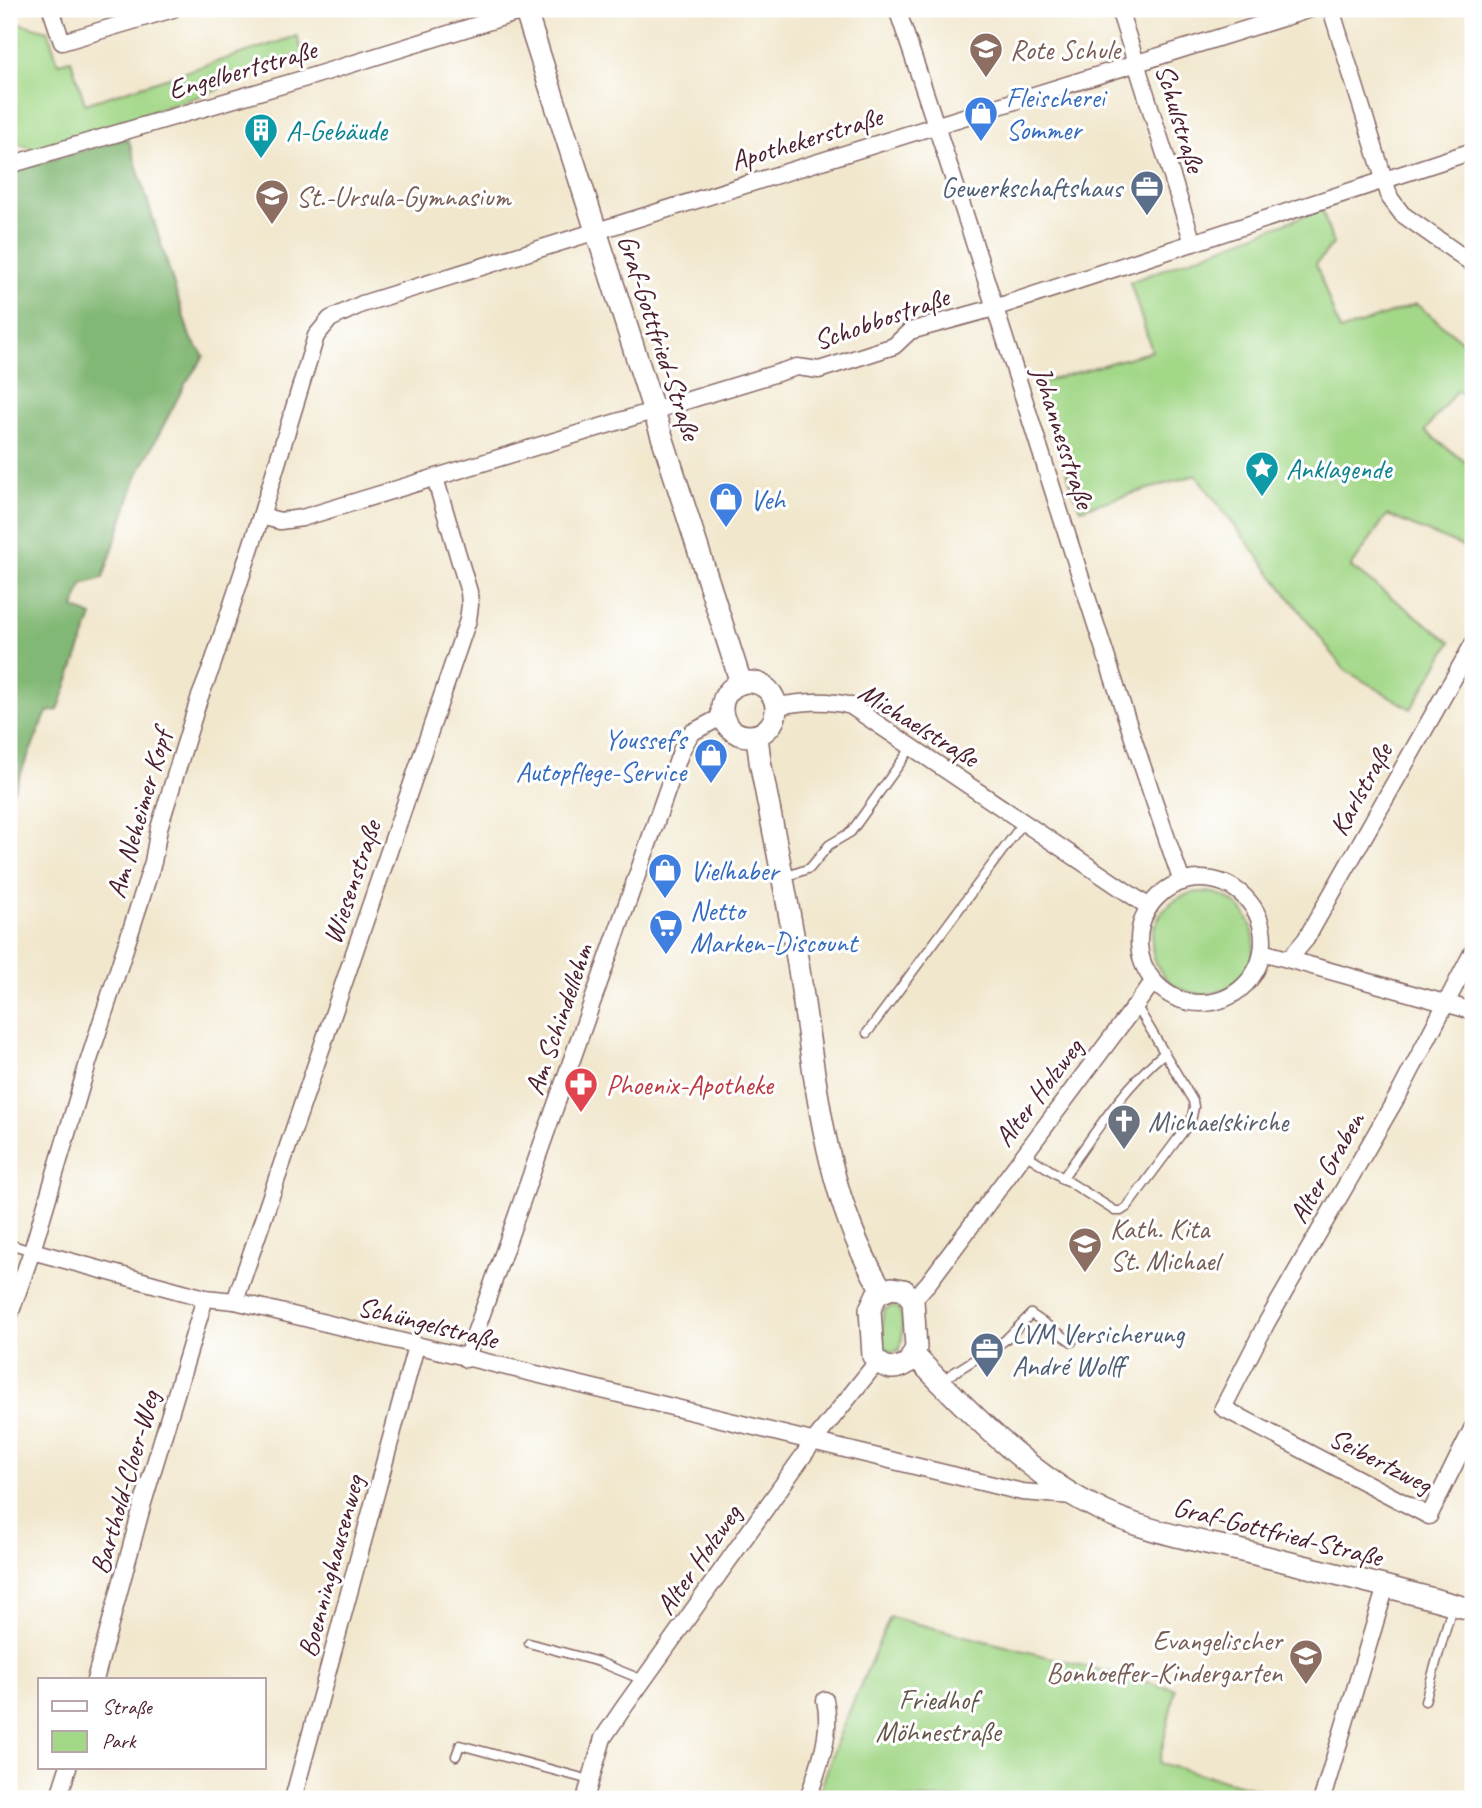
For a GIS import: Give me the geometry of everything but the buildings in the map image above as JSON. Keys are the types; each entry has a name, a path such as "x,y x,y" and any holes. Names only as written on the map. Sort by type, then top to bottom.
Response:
{"street":[{"path":"51,9 62,42 173,9"},
{"name":"Engelbertstraße","path":"9,165 324,73 527,9"},
{"name":"Graf-Gottfried-Straße","path":"527,9 741,683"},
{"name":"Johannesstraße","path":"897,9 1182,882"},
{"name":"Schulstraße","path":"1119,9 1193,243"},
{"name":"Apothekerstraße","path":"321,328 339,313 362,304 1311,9"},
{"path":"1331,9 1390,198 1402,214 1473,264"},
{"name":"Schobbostraße","path":"261,516 280,521 302,518 797,367 819,370 894,346 910,331 994,308 1473,151"},
{"name":"Am Neheimer Kopf","path":"9,1317 153,862 159,828 198,699 212,666 316,336 321,328"},
{"name":"Wiesenstraße","path":"235,1301 468,620 469,592 435,478"},
{"name":"Karlstraße","path":"1290,958 1306,939 1473,643"},
{"path":"741,683 764,686 774,698 776,706 772,724 757,736 746,737 736,733 727,726 723,716 723,700 733,687 741,683"},
{"name":"Michaelstraße","path":"776,706 815,702 844,704 861,712 1149,907"},
{"name":"Am Schindellehm","path":"466,1359 681,751 691,733 723,716"},
{"path":"757,736 824,1134 831,1164 860,1251 882,1290"},
{"path":"1194,879 1217,881 1234,888 1248,900 1258,917 1263,934 1262,952 1255,972 1244,986 1215,1002 1198,1004 1174,998 1153,982 1141,960 1138,940 1141,923 1149,907 1160,894 1182,882 1194,879"},
{"name":"Alter Graben","path":"1223,1408 1267,1322 1401,1090 1473,951"},
{"path":"1262,952 1473,1011"},
{"name":"Alter Holzweg","path":"913,1300 1153,982"},
{"name":"Schüngelstraße","path":"32,1251 205,1298 235,1301 813,1442"},
{"path":"899,1288 913,1300 916,1348 914,1355 904,1366 886,1367 877,1362 871,1350 870,1309 873,1298 882,1290 899,1288"},
{"name":"Barthold-Cloer-Weg","path":"96,1678 143,1503 205,1298"},
{"name":"Boenninghausenweg","path":"293,1799 416,1346"},
{"name":"Graf-Gottfried-Straße","path":"914,1355 939,1382 1009,1446 1073,1496 1105,1512 1147,1528 1463,1607"},
{"name":"Alter Holzweg","path":"585,1799 603,1738 813,1442 877,1362"},
{"name":"Seibertzweg","path":"1223,1408 1429,1516 1473,1427"},
{"name":"Graf-Gottfried-Straße","path":"813,1442 1022,1492 1073,1496"},
{"path":"1322,1799 1386,1586"},
{"path":"808,1799 827,1741 829,1725 825,1700"},
{"path":"58,1799 67,1770"}],"lane":[{"path":"782,879 810,868 829,845 851,832 911,748"},
{"path":"867,1033 1023,823"},
{"path":"1025,1154 1115,1210 1121,1211 1127,1207 1191,1121 1194,1113 1193,1101 1136,1006"},
{"path":"1062,1179 1123,1093 1164,1053"},
{"path":"9,1244 32,1251"},
{"path":"939,1382 1004,1340 1031,1314 1072,1342"},
{"path":"1425,1701 1463,1607"},
{"path":"529,1643 599,1662 643,1680"},
{"path":"456,1756 460,1745 590,1780"}],"green space":[{"path":"14,22 48,31 58,63 71,60 85,104 297,36 303,55 226,80 218,90 39,151 9,140 9,39"},
{"path":"128,138 190,337 204,356 185,384 137,476 103,578 82,584 74,608 92,616 58,710 47,712 9,800 9,172"},
{"path":"1322,209 1333,244 1316,264 1340,331 1416,304 1473,350 1473,402 1457,390 1425,431 1473,468 1473,551 1387,515 1351,567 1451,642 1411,709 1345,670 1196,475 1080,509 1036,384 1152,351 1130,282"},
{"path":"1203,892 1223,896 1239,907 1250,923 1254,943 1250,963 1239,979 1223,990 1203,994 1183,990 1167,979 1156,963 1152,943 1156,923 1167,907 1183,896"},
{"path":"892,1306 899,1309 902,1341 899,1350 892,1352 883,1341 883,1315 884,1310"},
{"name":"Friedhof Möhnestraße","path":"890,1617 1175,1689 1159,1763 1297,1799 817,1799 842,1728"}],"place":[{"name":"Rote Schule","path":"986,79"},
{"name":"Fleischerei Sommer","path":"981,143"},
{"name":"A-Gebäude","path":"261,160"},
{"name":"Gewerkschaftshaus","path":"1147,217"},
{"name":"St.-Ursula-Gymnasium","path":"272,226"},
{"name":"Anklagende","path":"1262,498"},
{"name":"Veh","path":"726,529"},
{"name":"Youssef's Autopflege-Service","path":"711,785"},
{"name":"Vielhaber","path":"665,900"},
{"name":"Netto Marken-Discount","path":"666,956"},
{"name":"Phoenix-Apotheke","path":"581,1114"},
{"name":"Michaelskirche","path":"1124,1151"},
{"name":"Kath. Kita St. Michael","path":"1085,1274"},
{"name":"LVM Versicherung André Wolff","path":"987,1379"},
{"name":"Evangelischer Bonhoeffer-Kindergarten","path":"1306,1686"}]}
